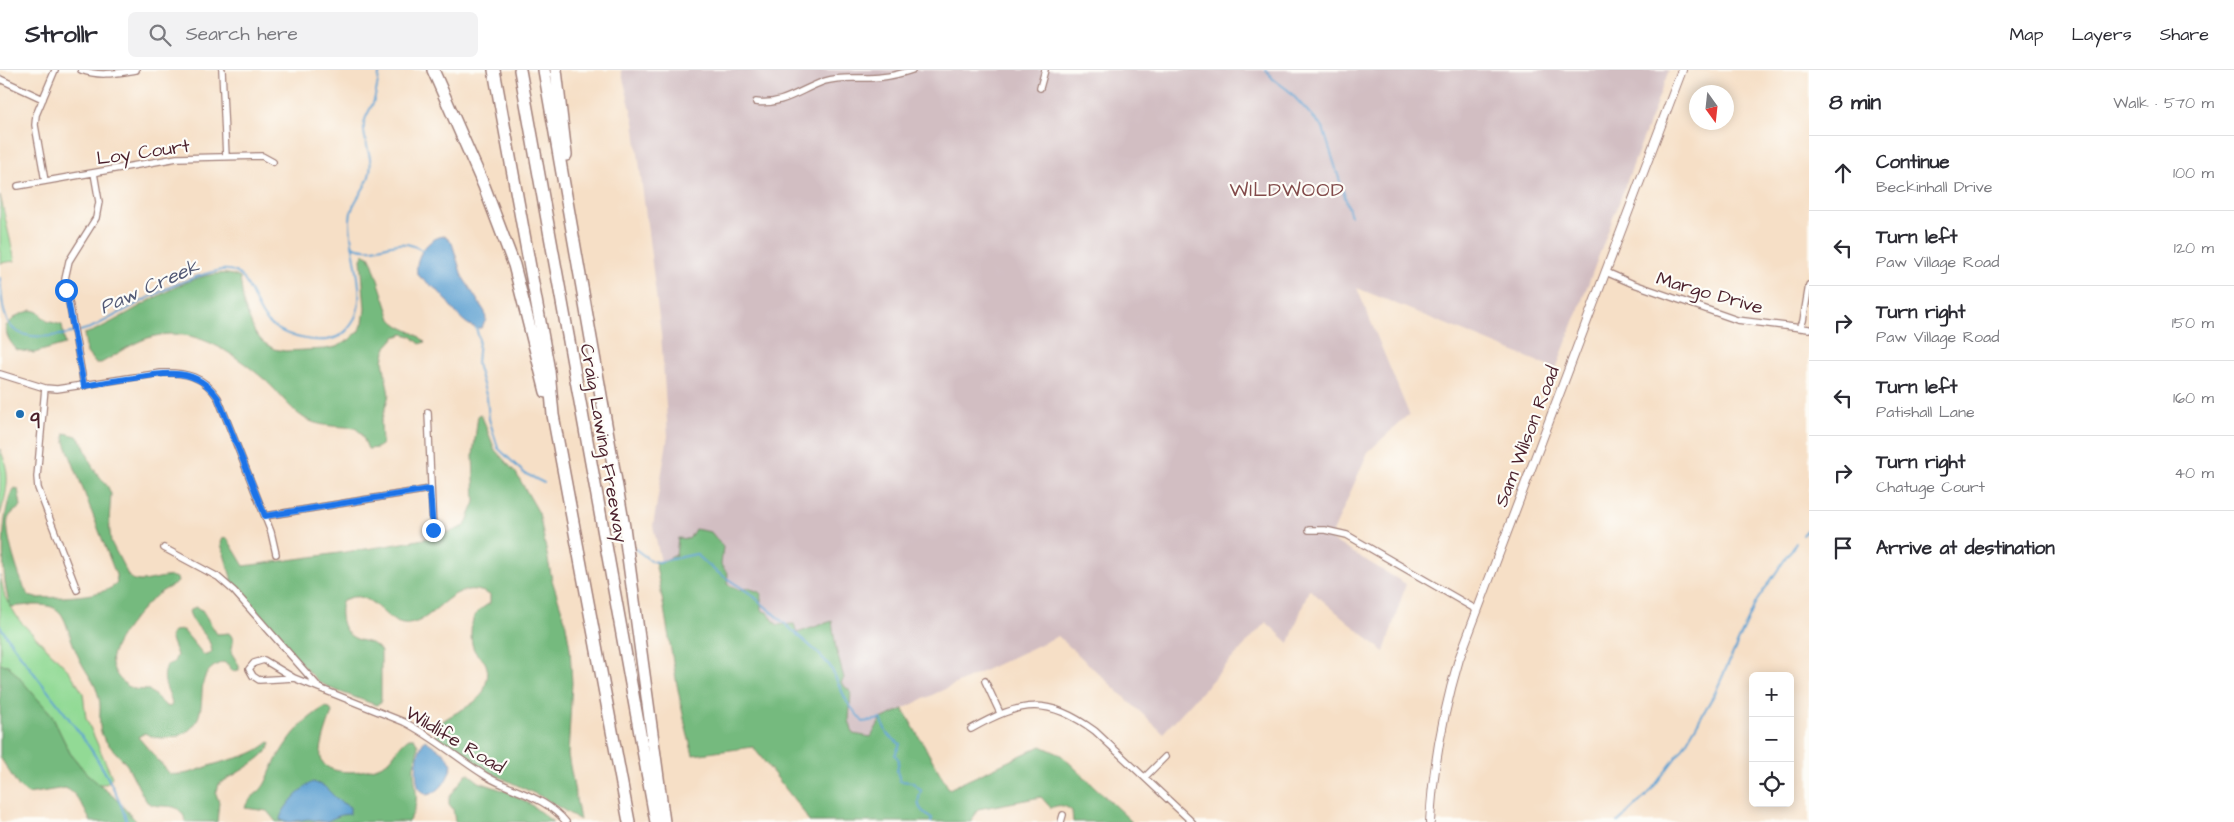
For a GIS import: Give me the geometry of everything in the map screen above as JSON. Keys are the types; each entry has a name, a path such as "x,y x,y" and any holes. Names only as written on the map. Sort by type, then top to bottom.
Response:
{"highway":[{"path":"433,70 484,186 514,265 540,373 553,415"},
{"path":"494,70 549,370 553,415 628,822"},
{"name":"Craig Lawing Freeway","path":"520,70 656,822"},
{"path":"544,70 627,545 664,822"},
{"path":"556,70 569,178 571,221"}],"street":[{"path":"46,181 35,125 55,70"},
{"path":"81,70 108,75 136,70"},
{"path":"222,70 226,157"},
{"path":"756,102 768,104 776,102 824,82 841,78 881,78 912,70"},
{"path":"1040,88 1045,70"},
{"name":"Sam Wilson Road","path":"1430,822 1435,766 1443,718 1459,660 1682,70"},
{"path":"0,79 43,99"},
{"name":"Loy Court","path":"18,186 177,158 262,156 273,162"},
{"path":"84,386 65,279 66,269 96,218 98,211 99,202 94,173"},
{"name":"Margo Drive","path":"1606,272 1631,284 1730,318 1752,323 1809,329"},
{"path":"1800,328 1803,321 1809,285"},
{"path":"0,374 45,388 57,389 161,373 177,372 201,380 212,389 218,398 271,532 276,554"},
{"path":"45,388 37,477 38,488 78,590"},
{"path":"428,412 433,530"},
{"path":"265,516 430,489"},
{"path":"1309,530 1326,530 1347,535 1477,610"},
{"path":"164,548 218,577 234,591 313,682 325,691"},
{"name":"Wildlife Road","path":"294,678 259,680 253,676 249,669 254,663 264,660 294,678 418,729 486,776 513,790 535,797 552,808 566,822"},
{"path":"985,681 1000,713"},
{"path":"971,729 1011,709 1046,706 1061,711 1079,719 1095,731 1192,822"},
{"path":"1145,777 1165,757"},
{"path":"1060,822 1063,815"}],"shaded area":[{"path":"621,70 1669,70 1556,369 1357,288 1409,414 1368,452 1330,539 1406,584 1384,652 1309,589 1289,643 1266,622 1163,733 1058,636 881,719 871,737 852,734 849,720 851,692 841,683 832,621 797,633 777,625 768,613 761,610 749,588 739,590 727,584 728,574 721,565 723,547 689,539 676,555 661,562 653,526 668,436 661,334 634,122"}],"green space":[{"path":"0,195 15,261 0,263"},
{"path":"364,254 369,256 372,262 391,319 425,342 420,344 411,336 403,334 395,337 386,347 383,361 389,395 381,422 382,444 377,448 368,449 361,433 355,428 321,424 304,418 265,380 239,359 210,343 194,337 178,334 145,339 101,363 95,363 87,353 84,334 100,328 184,283 205,276 224,274 240,278 244,306 255,333 263,342 274,349 285,351 336,347 349,340 358,332 363,323 365,309 361,259"},
{"path":"32,310 38,312 47,321 62,325 65,344 34,353 17,350 7,336 6,326 16,316"},
{"path":"481,414 495,450 516,473 539,513 552,580 565,620 570,648 572,683 568,755 580,820 542,797 487,771 437,738 435,731 438,725 472,704 484,690 488,671 484,661 476,653 472,645 471,628 475,615 490,603 490,595 477,590 466,590 455,594 419,621 409,624 392,620 370,601 362,598 353,597 342,601 341,618 347,632 357,639 373,644 381,652 381,703 376,705 332,689 319,682 301,664 233,584 221,544 222,539 227,538 244,566 412,541 434,537 465,526 475,502 473,455 478,415"},
{"path":"65,433 77,436 83,444 93,468 108,487 111,494 109,522 111,542 129,577 134,580 146,581 171,577 177,578 178,582 154,597 125,630 115,648 112,659 113,668 119,678 132,688 149,690 166,706 170,707 172,704 171,698 164,676 167,665 174,662 177,655 170,637 173,631 183,630 204,655 212,652 208,640 194,622 189,611 195,607 202,610 217,634 229,633 233,640 231,652 239,665 239,670 232,671 229,665 223,662 208,672 204,679 198,718 194,725 189,730 175,737 159,738 145,733 138,737 170,774 176,775 189,773 245,756 269,742 271,743 269,748 257,760 219,784 216,794 219,802 217,822 186,822 183,814 174,807 153,805 147,802 127,765 102,735 98,693 80,660 61,614 55,608 45,606 11,607 5,581 3,544 6,510 10,496 15,488 18,489 21,506 9,517 8,532 17,569 29,596 36,598 67,597 91,594 102,592 117,583 116,575 66,445"},
{"path":"0,449 6,466 7,482 0,515"},
{"path":"695,529 711,532 723,547 721,565 728,574 727,584 739,590 749,588 761,593 761,610 768,613 777,625 794,624 797,633 832,621 836,649 844,678 841,683 851,692 849,720 853,734 871,737 881,719 903,709 949,789 1041,746 1061,755 1132,822 1073,822 1072,811 1067,807 1057,806 1051,808 1041,797 978,809 971,822 809,822 803,811 753,747 693,755 681,707 655,562 661,562 676,555 678,538 689,539"},
{"path":"0,575 5,597 19,620 69,671 83,693 86,718 112,777 106,784 98,784 86,773 70,753 51,714 8,666 0,664"},
{"path":"0,664 8,665 51,714 70,753 86,773 114,797 137,822 91,822 77,798 65,788 28,794 19,787 0,757"},
{"path":"325,707 330,708 332,712 322,744 321,756 322,761 334,770 352,772 380,766 386,763 409,738 414,738 418,745 414,768 416,802 408,822 276,822 267,811 245,808 264,786 289,739 309,718"},
{"path":"466,774 469,774 479,782 508,792 530,804 553,822 455,822 449,798"}],"water":[{"path":"445,236 452,243 462,276 485,312 486,320 481,328 474,327 463,320 439,292 417,274 418,261 423,249 433,240"},
{"path":"425,740 444,753 452,764 449,774 441,787 427,795 419,789 417,783 418,757"},
{"path":"313,782 324,786 339,801 350,807 350,814 341,815 325,822 308,819 290,822 280,820 284,810 293,799"}],"waterway":[{"name":"Paw Creek","path":"0,278 3,307 7,321 16,331 32,336 53,336 90,328 182,282 205,274 228,270 237,273 243,279 262,315 276,328 296,337 308,339 330,339 340,335 348,329 355,318 359,305 358,277 350,220 352,208 369,176 370,156 364,124 374,100 380,70"},
{"path":"1266,70 1273,79 1288,90 1323,128 1351,216"},
{"path":"352,246 371,249 404,244 423,251"},
{"path":"476,327 479,339 477,364 487,398 489,419 498,448 524,473 544,483"},
{"path":"1803,535 1809,528"},
{"path":"1618,822 1649,793 1683,748 1715,693 1756,602 1796,543"},
{"path":"634,548 651,561 658,562 696,554 714,570 751,594 817,652 830,666 847,702 863,722 881,719 887,734 900,744 895,755 899,760 897,771 900,781 912,782 921,790 919,807 932,818 931,822"},
{"path":"0,626 16,650 88,744 117,795 127,822"}],"place":[{"name":"q","path":"20,414"}],"district":[{"name":"WILDWOOD","path":"1287,189"}],"route":[{"path":"66,290 84,386 177,372 201,380 212,389 218,398 265,516 430,489 433,530"}]}
